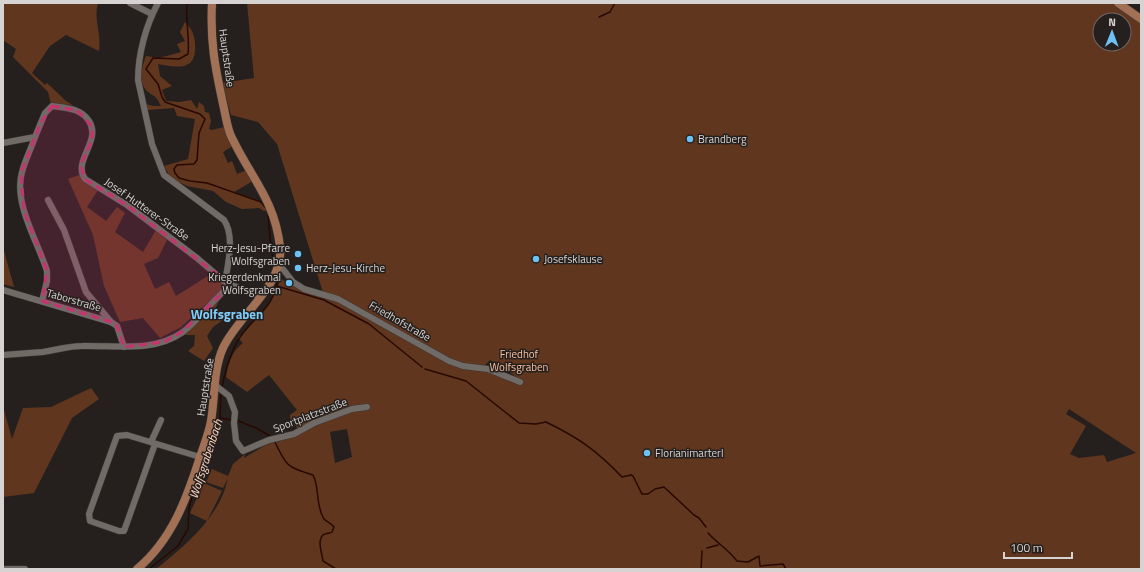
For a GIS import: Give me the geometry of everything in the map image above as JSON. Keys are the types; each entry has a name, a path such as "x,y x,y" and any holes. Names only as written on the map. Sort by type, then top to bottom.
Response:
{"main road":[{"name":"Hauptstraße","path":"137,569 151,554 173,525 191,486 211,423 223,348 260,296 279,264 280,246 270,203 232,139 211,43 212,3"},
{"path":"1118,3 1141,19"}],"street":[{"path":"130,3 152,14"},
{"path":"3,354 42,352 81,346 140,347 164,342 182,332 204,314 228,284 229,253 227,225 224,220 164,174 152,144 138,80 138,69 152,14 158,3"},
{"name":"Josef Hutterer-Straße","path":"35,137 45,113 52,106 72,109 84,114 92,127 93,134 82,165 82,174 85,179 127,205 197,258 228,284 260,296"},
{"path":"3,143 35,137"},
{"path":"35,137 21,173 21,191 24,211 47,271 47,282 42,301"},
{"path":"48,200 64,230 86,292 111,322"},
{"name":"Friedhofstraße","path":"279,264 293,282 304,289 344,302 449,361 463,366 488,369 520,382"},
{"name":"Taborstraße","path":"3,290 111,322 117,326 124,347"},
{"name":"Sportplatzstraße","path":"218,386 226,393 235,412 234,421 236,441 243,451 269,440 294,434 352,409 367,407"},
{"path":"161,420 153,443 124,531 119,531 90,521 89,514 117,436 127,436 153,443 200,457"},
{"path":"5,569 25,569"}],"highlighted area":[{"path":"52,106 77,110 93,127 92,141 81,165 85,179 127,205 231,285 182,332 164,342 124,347 117,326 111,322 42,301 47,271 24,211 21,173 40,124"}],"green space":[{"path":"3,3 98,3 96,15 100,45 99,51 66,35 50,46 32,73 45,85 47,83 66,101 73,105 51,104 48,92 13,57 16,49 3,40"},
{"name":"Friedhof Wolfsgraben","path":"247,3 1114,3 1127,12 1092,12 1092,52 1132,52 1132,16 1141,22 1141,569 156,569 190,540 210,518 218,505 228,478 223,488 206,482 212,469 228,476 233,464 245,454 244,458 264,446 299,430 290,419 290,415 297,410 269,375 247,392 226,377 231,358 239,346 243,343 238,338 270,303 281,279 301,290 325,299 277,144 258,122 231,115 222,83 254,78","holes":["490,360 505,368 516,377 511,378 484,366","1069,409 1136,453 1107,462 1104,455 1079,458 1070,454 1086,426 1066,414","347,429 352,457 335,463 330,432"]},
{"path":"185,22 191,29 195,41 195,53 193,59 185,66 179,67 158,64 160,76 172,86 162,90 166,101 179,102 191,100 197,109 199,102 204,106 205,112 209,113 211,121 209,129 212,130 224,127 233,146 223,152 228,163 232,161 237,174 247,170 253,181 234,192 265,203 269,210 264,211 259,208 242,209 226,202 213,191 187,186 171,178 164,166 188,159 195,119 177,116 174,108 148,110 146,104 161,106 156,98 143,86 141,73 146,56 159,58 181,52 177,44 185,41 180,32"},
{"path":"79,175 98,190 87,207 106,221 117,207 125,213 115,232 143,252 156,230 167,240 158,258 144,264 155,289 169,282 176,296 211,274 226,286 181,327 160,338 143,318 120,322 104,286 93,235 68,179"},
{"path":"3,247 14,287 3,284"},
{"path":"220,299 215,309 223,316 223,320 213,327 207,336 213,348 204,361 188,351 194,346 195,335 184,335"},
{"path":"91,388 99,399 72,418 34,493 3,497 3,406 12,439 23,408 51,407"},
{"path":"204,483 222,491 207,521 190,513"}],"waterway":[{"name":"Wolfsgrabenbach","path":"187,3 188,54 179,59 153,58 146,69 158,84 165,102 200,114 205,119 199,133 197,160 194,164 177,165 174,169 175,173 179,178 207,183 261,202 265,207"},
{"path":"599,17 610,12 615,3"},
{"name":"Wolfsgrabenbach","path":"268,214 271,249 275,263"},
{"name":"Wolfsgrabenbach","path":"222,387 227,366 235,346 243,333 270,302 274,295 278,277"},
{"path":"277,286 324,300 369,324 422,367"},
{"path":"425,369 466,381 519,423 536,424 546,422 568,434 587,445 622,477 633,476 642,494 648,494 655,489 664,487 699,518 706,527"},
{"name":"Wolfsgrabenbach","path":"149,569 178,546 188,529 189,508 192,497 200,480 214,431 220,418 221,393"},
{"path":"220,418 232,420"},
{"path":"236,420 256,428 272,437"},
{"path":"275,442 282,457 289,465 293,468 313,475 321,514 324,519 334,527 332,532 324,534 320,540 323,561 336,569"},
{"path":"708,533 737,561 748,562 759,556 760,566 783,564 786,569"},
{"path":"707,548 718,545"},
{"path":"701,569 702,551"}],"place":[{"name":"Brandberg","path":"690,139"},
{"name":"Herz-Jesu-Pfarre Wolfsgraben","path":"298,254"},
{"name":"Josefsklause","path":"536,259"},
{"name":"Herz-Jesu-Kirche","path":"298,268"},
{"name":"Kriegerdenkmal Wolfsgraben","path":"289,283"},
{"name":"Florianimarterl","path":"647,453"}],"district":[{"name":"Wolfsgraben","path":"227,314"}]}
